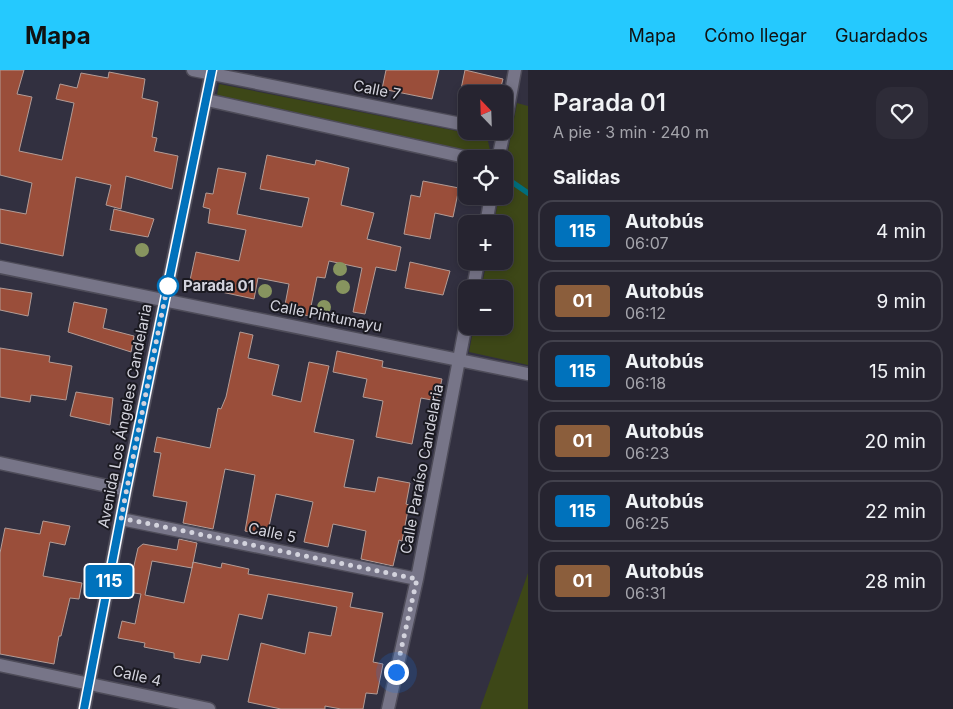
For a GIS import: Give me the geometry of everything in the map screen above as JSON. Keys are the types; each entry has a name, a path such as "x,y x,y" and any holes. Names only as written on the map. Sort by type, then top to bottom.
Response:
{"street":[{"name":"Calle 7","path":"193,70 211,72 458,122"},
{"path":"512,85 515,70"},
{"name":"Avenida Los Ángeles Candelaria","path":"84,709 126,490 207,100 211,72"},
{"path":"207,100 458,155"},
{"name":"Calle Pintumayu","path":"0,267 459,358 528,374"},
{"name":"Calle Paraíso Candelaria","path":"388,709 417,579 464,335"},
{"path":"0,463 126,490"},
{"name":"Calle 5","path":"121,518 417,579"},
{"name":"Calle 4","path":"0,665 90,682 208,709"}],"green space":[{"path":"219,84 458,131 458,140 488,140 490,150 465,150 217,95"},
{"path":"517,103 528,106 528,365 469,352 472,335 513,335 513,280 483,280 485,270 513,270 513,215 496,215 497,205 513,205 513,150 508,150 510,140 513,140 513,125"},
{"path":"528,573 528,709 480,709"}],"building":[{"path":"0,70 24,70 17,94 32,97 19,151 62,160 74,103 56,99 60,84 77,88 81,73 108,78 109,72 145,79 142,98 158,102 152,137 157,138 154,151 178,156 172,189 126,176 121,209 106,205 111,185 76,177 63,256 0,243 0,209 26,214 32,183 0,175"},
{"path":"386,70 439,70 432,99 382,89"},
{"path":"465,70 503,79 501,85 462,85"},
{"path":"267,155 315,165 316,160 349,168 341,205 374,213 367,239 401,247 396,271 376,267 365,314 353,312 362,268 329,261 325,278 317,277 309,316 284,310 289,284 258,278 254,299 189,285 196,252 239,261 246,230 208,223 210,209 203,207 206,193 213,194 218,168 246,173 237,214 302,227 309,198 260,189"},
{"path":"423,181 458,188 453,217 435,213 430,239 404,234 411,195 420,197"},
{"path":"114,209 154,219 148,237 110,230"},
{"path":"410,262 450,271 443,295 405,288"},
{"path":"0,288 32,293 28,316 0,310"},
{"path":"74,302 107,309 103,328 134,336 131,352 68,332"},
{"path":"240,332 253,335 248,358 279,365 272,395 301,402 309,362 329,366 314,432 354,440 344,487 375,492 378,477 410,483 406,504 409,505 402,541 399,540 393,566 361,559 366,531 333,524 328,547 304,542 313,502 276,494 267,536 245,531 255,475 225,469 213,529 183,523 187,502 153,496 161,453 154,452 157,437 210,448 218,408 221,409 226,397"},
{"path":"0,348 50,356 49,362 72,366 66,400 31,395 30,402 0,397"},
{"path":"337,351 383,361 382,367 442,379 437,401 421,398 412,444 376,437 383,401 363,397 367,379 333,372"},
{"path":"76,392 113,398 110,425 70,416"},
{"path":"43,521 70,526 65,545 50,542 43,576 82,583 79,599 70,598 61,636 59,636 54,664 0,654 0,553 5,528 40,534"},
{"path":"179,539 197,543 193,562 221,568 222,563 249,569 248,574 353,593 350,607 383,613 373,662 383,664 377,694 366,693 363,709 341,709 325,706 325,709 281,709 248,702 261,643 305,654 309,632 331,636 337,607 268,594 262,619 239,614 228,660 202,655 200,663 174,658 174,653 144,647 145,643 118,638 122,621 135,624 141,594 128,592 138,548 143,544 177,550","holes":["152,561 192,568 184,603 145,595"]}],"waterway":[{"path":"513,183 528,193"}],"bus line":[{"name":"115","path":"84,709 126,490 212,70"}],"place":[{"name":"Parada 01","path":"168,286"}],"route":[{"path":"168,286 168,283 121,518 417,579 396,672"}]}
